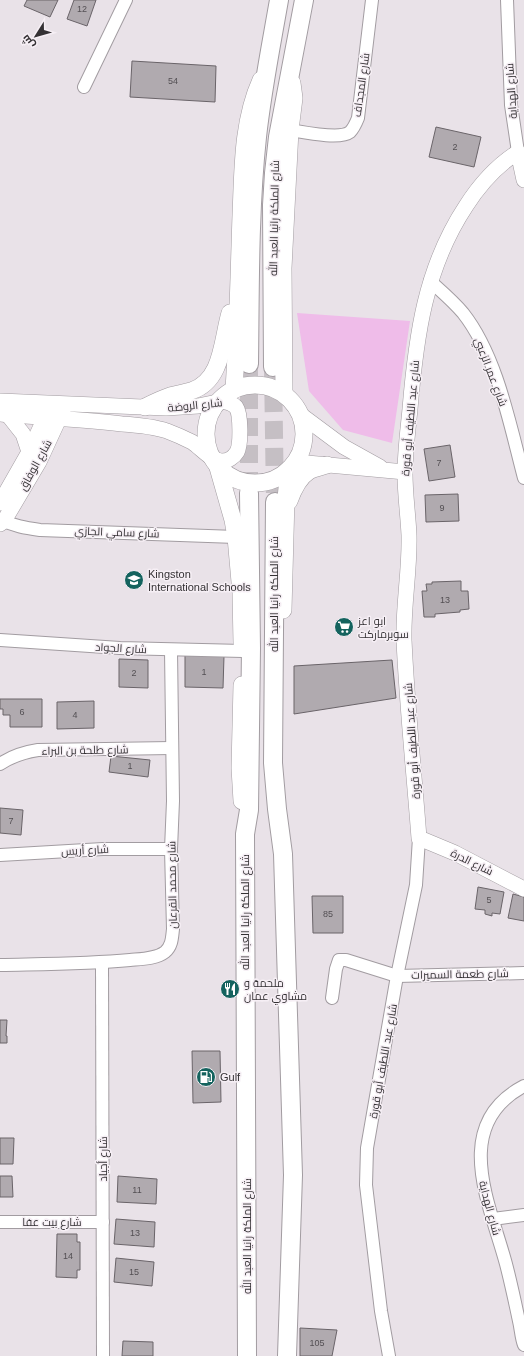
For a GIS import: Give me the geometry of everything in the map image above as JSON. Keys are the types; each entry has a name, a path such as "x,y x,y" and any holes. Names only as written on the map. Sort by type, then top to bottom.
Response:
{"main road":[{"name":"شارع الملكة رانيا العبد الله","path":"249,364 252,208 257,138 266,69 280,0"},
{"name":"شارع الملكة رانيا العبد الله","path":"273,367 272,205 274,173 278,137 289,73 304,0"},
{"path":"234,389 244,156 250,111 254,94 266,69"},
{"path":"284,394 283,268 290,130 294,98 293,86 289,73"},
{"path":"145,407 162,398 192,391 209,380 214,374 226,327 238,290"},
{"path":"245,834 240,768 243,651 241,593 236,537 234,520 207,443 206,427 210,414 218,402 234,389 248,385 262,385 270,387 284,394 294,403 301,415 304,440 302,448 292,466 280,506"},
{"path":"214,461 228,475 242,481 250,482 268,482 281,476 292,466"},
{"path":"280,506 308,471 327,465"},
{"name":"شارع الملكة رانيا العبد الله","path":"247,1356 245,834 249,802 251,648 249,493"},
{"name":"شارع الملكة رانيا العبد الله","path":"280,506 273,763 283,854 293,1175 287,1356"}],"street":[{"path":"84,87 126,0"},
{"name":"شارع المجداف","path":"290,130 339,135 350,132 354,126 358,118 372,0"},
{"name":"شارع الهداية","path":"507,0 511,105 524,180"},
{"name":"شارع عبد اللطيف أبو قورة","path":"389,1356 381,1311 366,1185 366,1164 367,1148 397,976 416,885 419,838 404,638 409,535 405,501 405,472 413,377 421,324 430,281 450,232 472,197 494,170 518,152"},
{"name":"شارع عمر الزعبي","path":"430,281 462,312 479,337 492,366 506,410 524,478"},
{"name":"شارع الروضة","path":"0,400 188,408 222,401 228,402 236,408 239,418 239,447 237,452 229,460 214,461 194,443 166,430 147,426 4,414"},
{"name":"شارع الوفاق","path":"1,521 39,462 59,403"},
{"path":"4,414 23,434 29,452"},
{"path":"301,415 344,447 384,469"},
{"name":"شارع الوفاق","path":"0,503 29,452 53,418"},
{"path":"292,466 327,465 405,472"},
{"name":"شارع سامي الجازي","path":"1,521 25,528 40,530 236,537"},
{"name":"شارع الجواد","path":"0,640 171,650 243,651"},
{"name":"شارع محمد القرعان","path":"0,965 102,962 157,956 165,952 170,947 173,929 171,849 173,801 171,650"},
{"name":"شارع طلحة بن البراء","path":"0,764 21,754 38,750 172,748"},
{"name":"شارع الدرة","path":"419,838 455,853 524,889"},
{"name":"شارع أريس","path":"0,855 103,849 171,849"},
{"name":"شارع طعمة السميرات","path":"332,998 336,969 339,960 346,960 397,976 524,973"},
{"name":"شارع أجياد","path":"102,962 103,1356"},
{"name":"شارع الهداية","path":"524,1086 501,1102 487,1123 483,1132 480,1162 486,1198 506,1265 524,1345"},
{"path":"493,1219 524,1215"},
{"name":"شارع بيت عفا","path":"0,1222 103,1222"}],"shaded area":[{"path":"297,313 410,321 392,443 343,430 309,391"}],"building":[{"path":"27,0 58,0 50,17 24,6"},
{"path":"74,0 96,0 87,26 67,19"},
{"path":"132,61 216,66 215,102 130,97"},
{"path":"436,127 481,137 474,167 429,157"},
{"path":"450,445 455,477 429,481 424,449"},
{"path":"458,494 459,521 426,522 425,495"},
{"path":"461,581 461,591 468,591 469,609 460,610 460,612 435,614 435,617 424,617 422,591 427,591 426,584 432,584 432,582"},
{"path":"185,655 224,656 223,688 185,687"},
{"path":"119,659 148,660 148,688 119,687"},
{"path":"392,660 396,698 294,714 294,666"},
{"path":"0,699 42,699 42,727 10,727 10,715 3,715 3,709 0,709"},
{"path":"94,701 94,728 57,729 57,702"},
{"path":"111,756 150,760 148,777 109,772"},
{"path":"0,808 23,810 21,835 0,833"},
{"path":"478,887 504,892 500,914 492,913 492,916 485,914 485,910 475,909"},
{"path":"513,894 524,897 524,921 508,918"},
{"path":"312,896 343,896 343,933 313,933"},
{"path":"0,1020 7,1020 7,1043 0,1043"},
{"name":"Gulf","path":"192,1051 220,1051 221,1102 193,1103"},
{"path":"0,1138 14,1138 13,1164 0,1164"},
{"path":"0,1176 12,1176 13,1197 0,1197"},
{"path":"118,1176 157,1179 156,1204 117,1202"},
{"path":"116,1219 155,1222 154,1247 114,1244"},
{"path":"57,1234 77,1234 77,1242 80,1242 80,1270 77,1270 77,1278 56,1277"},
{"path":"116,1258 154,1262 152,1286 114,1282"},
{"path":"300,1328 337,1330 332,1356 300,1356"},
{"path":"123,1341 153,1342 153,1356 122,1356"}],"tunnel":[{"path":"249,364 249,493"},
{"path":"273,367 275,502"}],"place":[{"name":"Kingston International Schools","path":"134,580"},
{"name":"ابو اعز سوبرماركت","path":"344,627"},
{"name":"ملحمة و مشاوي عمان","path":"230,989"},
{"name":"Gulf","path":"206,1077"}]}
